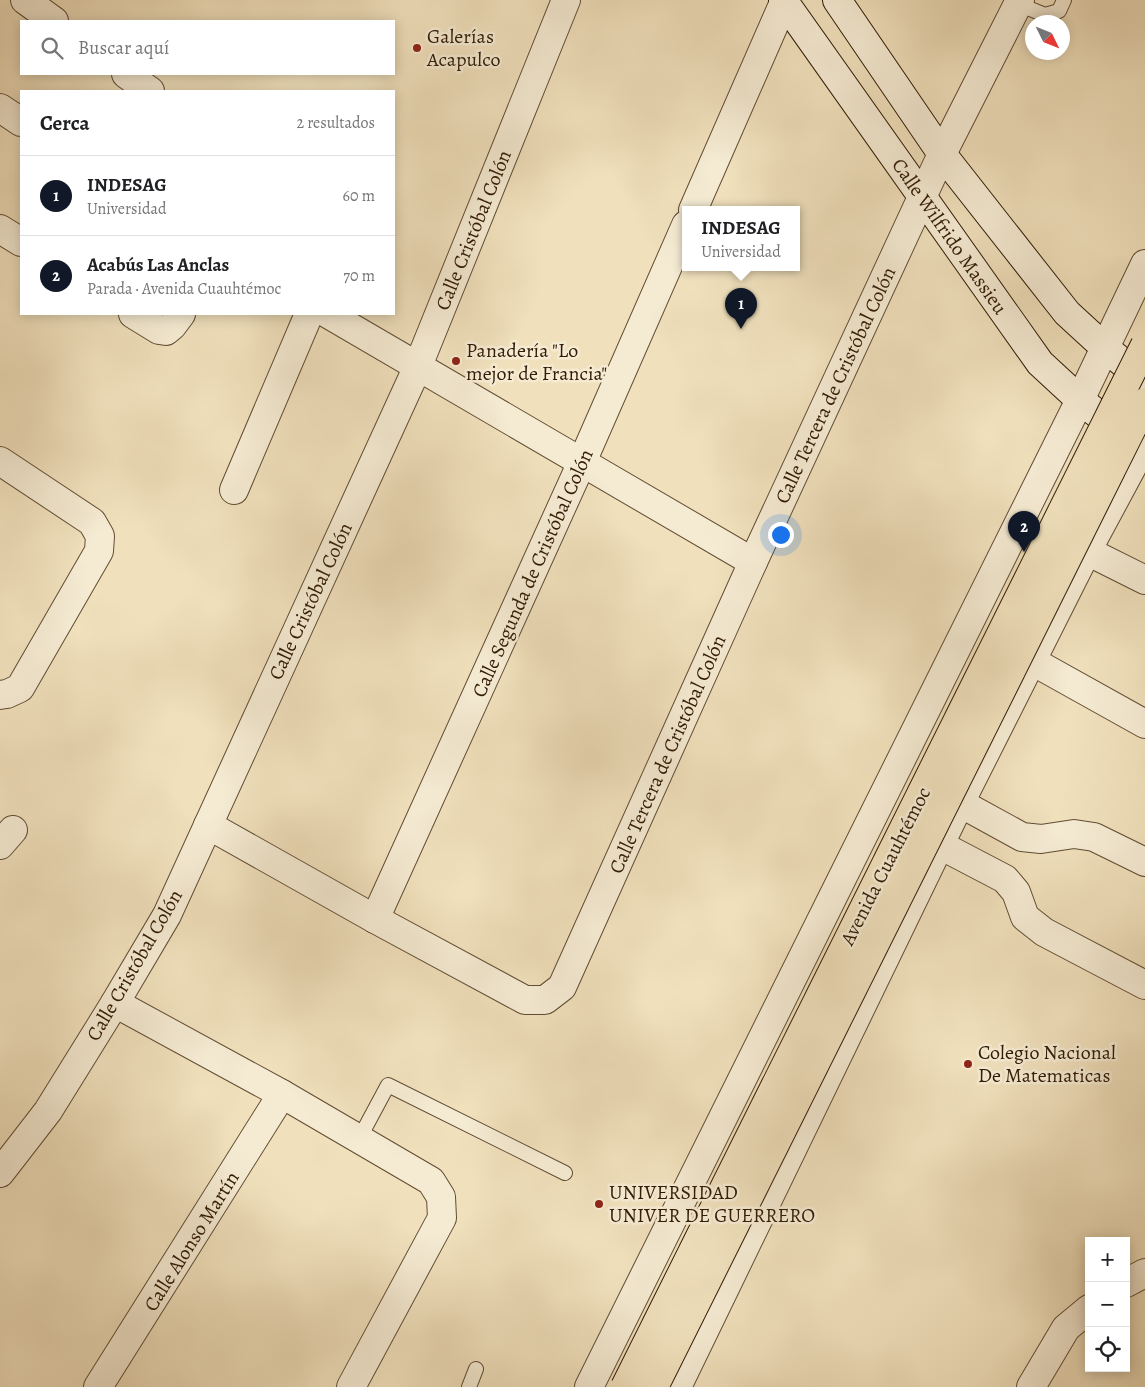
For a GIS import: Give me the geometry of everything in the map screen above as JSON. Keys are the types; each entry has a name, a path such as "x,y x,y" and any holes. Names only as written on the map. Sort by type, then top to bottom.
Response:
{"main road":[{"name":"Avenida Cuauhtémoc","path":"625,1387 1145,345"},
{"name":"Avenida Cuauhtémoc","path":"654,1387 1145,402"}],"street":[{"path":"25,0 53,20"},
{"name":"Calle Cristóbal Colón","path":"0,1173 48,1111 116,1004 167,915 418,366 566,0"},
{"name":"Calle Wilfrido Massieu","path":"837,0 942,154 1067,313 1145,381"},
{"path":"694,206 784,1"},
{"name":"Calle Wilfrido Massieu","path":"784,1 1040,363 1080,400 1144,446"},
{"name":"Calle Tercera de Cristóbal Colón","path":"208,825 375,919 525,1000 546,1000 562,987 753,562 922,196 1019,2"},
{"path":"127,75 149,90"},
{"path":"0,108 20,121"},
{"path":"0,229 20,241"},
{"name":"Calle Segunda de Cristóbal Colón","path":"375,919 582,462 682,234"},
{"path":"589,1387 1080,400 1145,264"},
{"path":"135,315 159,330 166,331 180,315"},
{"path":"234,490 309,315"},
{"path":"330,315 753,562"},
{"path":"677,1387 960,803 1087,551 1144,446"},
{"path":"0,461 92,522 100,536 99,551 20,688 0,695"},
{"path":"1087,551 1145,580"},
{"path":"1032,661 1145,724"},
{"path":"960,803 1022,837 1041,839 1074,834 1094,837 1145,862"},
{"path":"940,845 1005,879 1016,892 1024,917 1044,932 1145,985"},
{"path":"116,1004 282,1094 431,1181 441,1197 442,1218 351,1387"},
{"name":"Calle Alonso Martín","path":"98,1387 282,1094"},
{"path":"1130,1280 1145,1273"},
{"path":"1031,1387 1066,1328 1085,1312"}],"lane":[{"path":"1019,2 1045,14 1059,11 1064,0"},
{"path":"359,1139 388,1084 565,1173"},
{"path":"469,1387 476,1369"}],"place":[{"name":"Galerías Acapulco","path":"417,48"},
{"name":"INDESAG","path":"741,329"},
{"name":"Panadería \"Lo mejor de Francia\"","path":"456,361"},
{"name":"Acabús Las Anclas","path":"1024,552"},
{"name":"Colegio Nacional De Matematicas","path":"968,1064"},
{"name":"UNIVERSIDAD UNIVER DE GUERRERO","path":"599,1204"}]}
